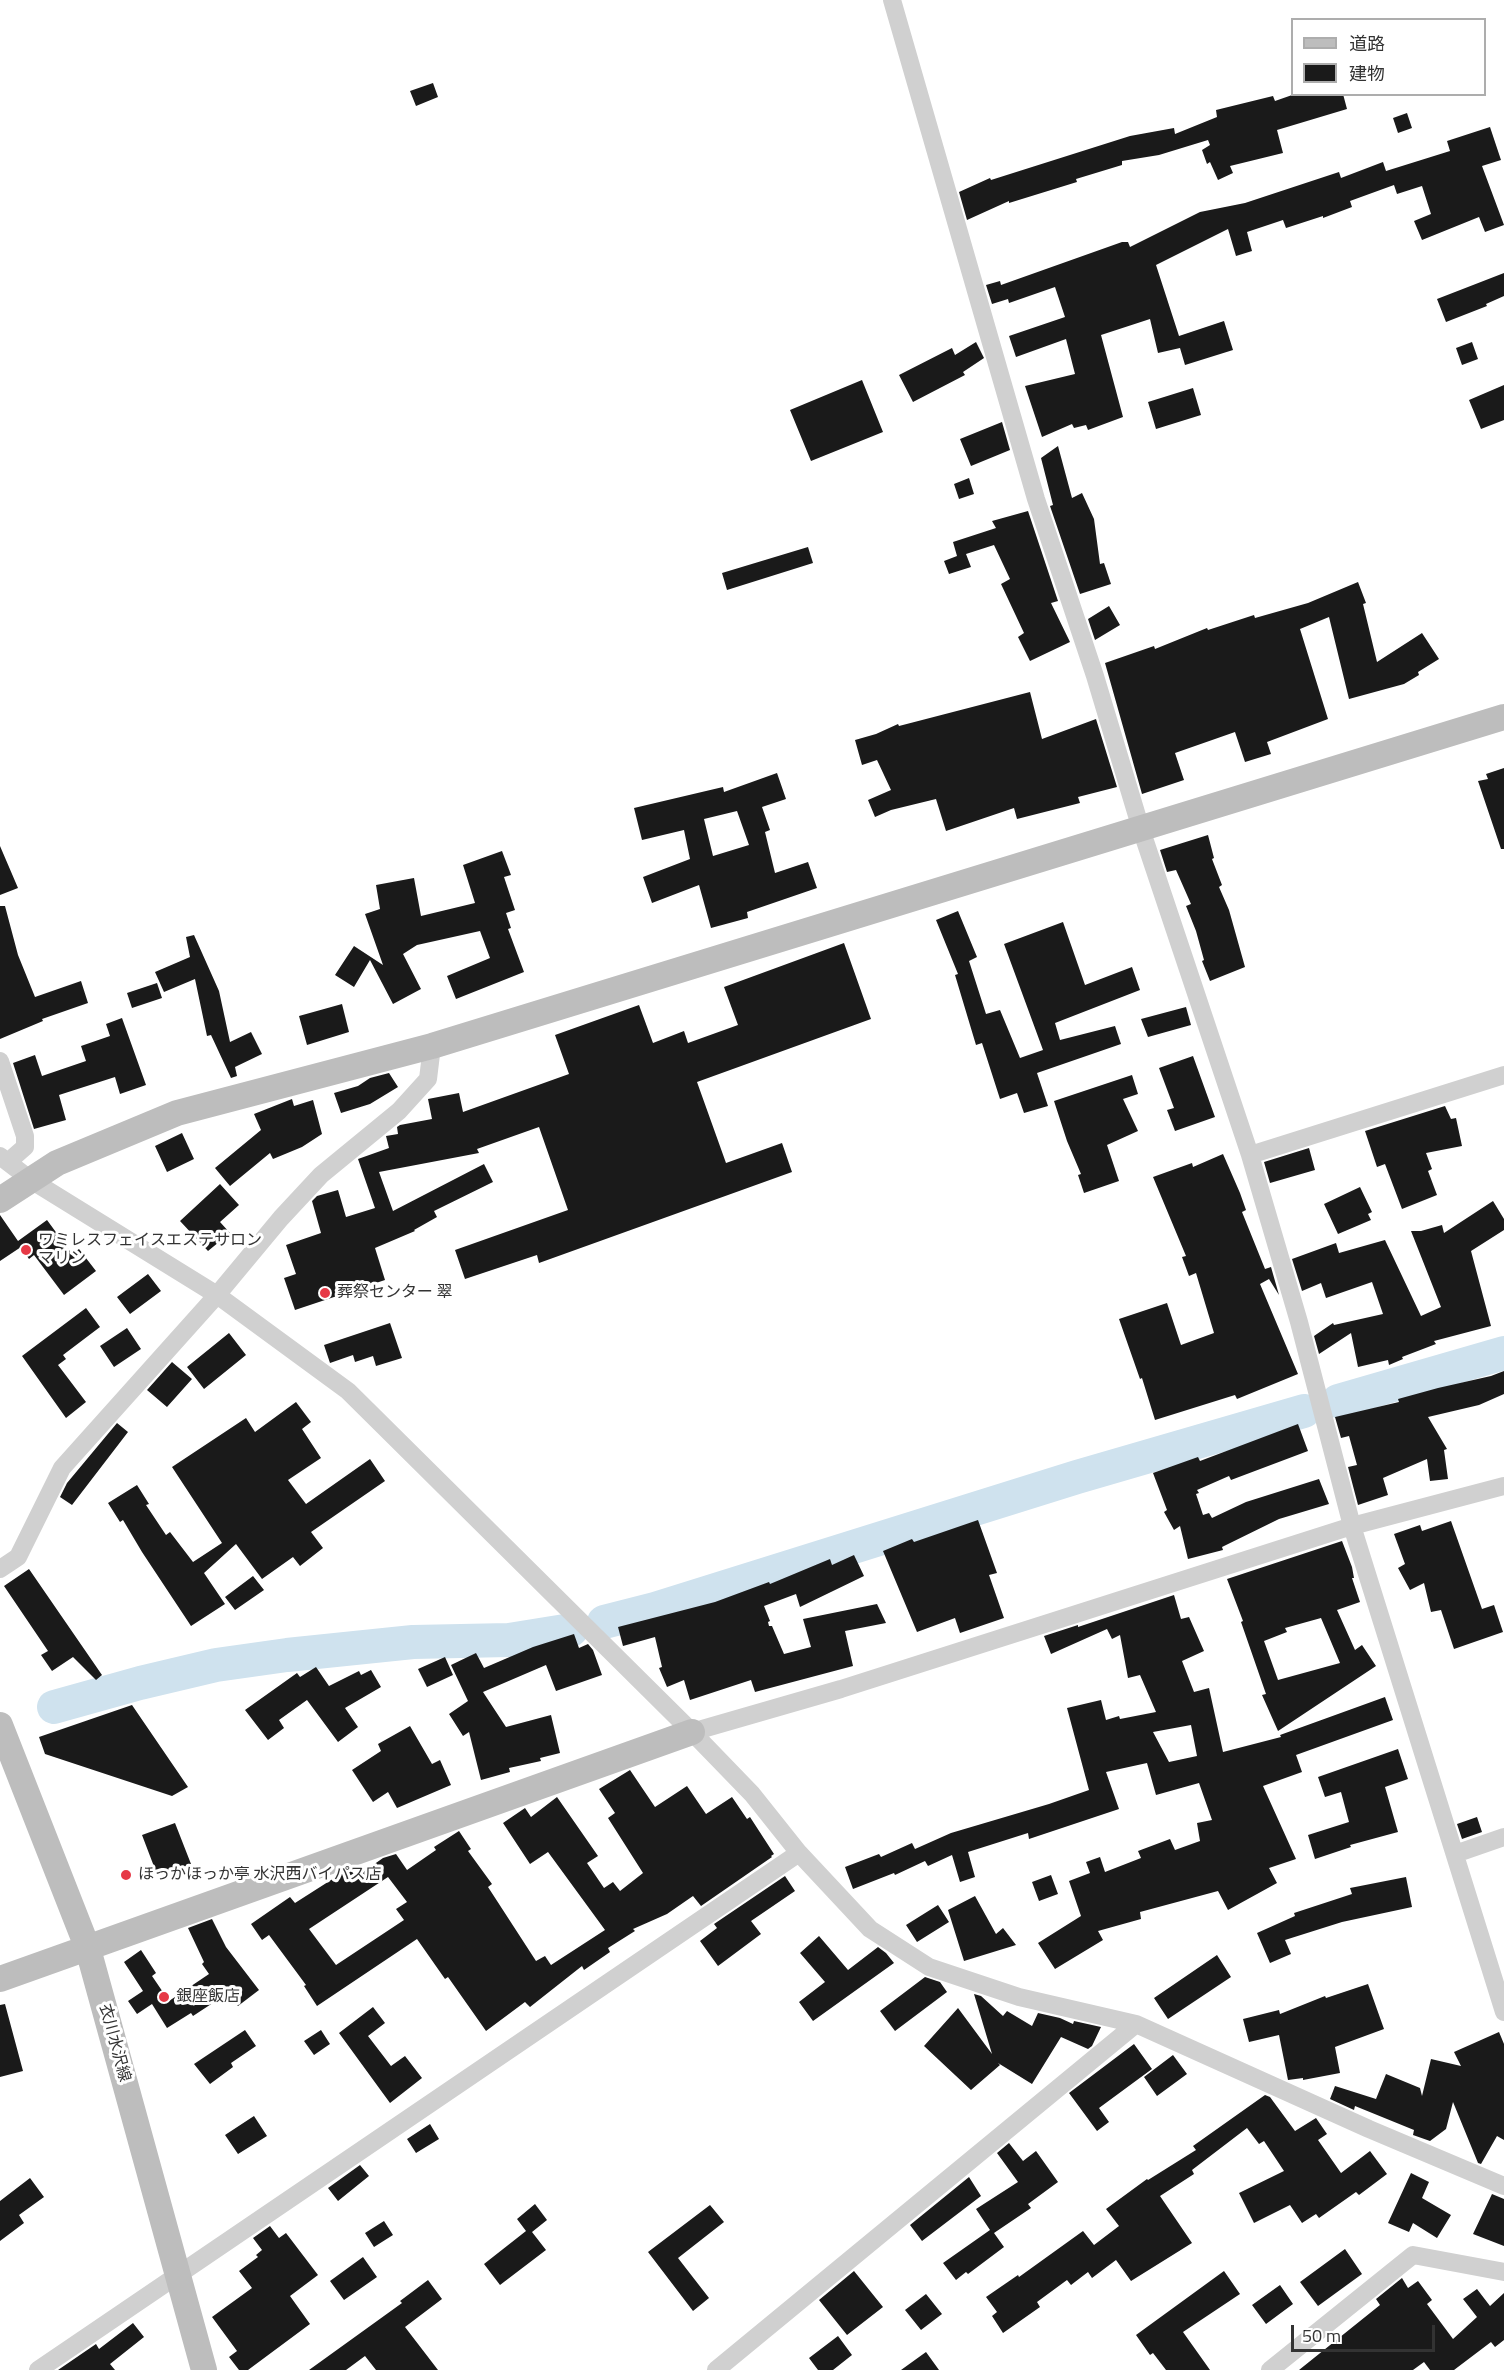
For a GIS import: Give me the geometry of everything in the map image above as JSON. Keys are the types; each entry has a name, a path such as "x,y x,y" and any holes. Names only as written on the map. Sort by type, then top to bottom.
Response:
{"street":[{"path":"892,0 1036,499 1095,676 1141,829 1250,1155 1299,1322 1352,1526 1504,2012"},
{"path":"0,1200 57,1163 177,1113 432,1046 1504,717"},
{"path":"0,1569 18,1557 62,1468 321,1175 399,1111 428,1079 432,1046"},
{"path":"0,1060 25,1136 25,1147 4,1159 31,1180 217,1295 348,1391 692,1732 752,1794 799,1853 870,1929 929,1967 1019,1997 1136,2024 1504,2186"},
{"path":"1250,1155 1504,1075"},
{"path":"0,1980 692,1732 841,1689 1352,1526 1504,1486"},
{"name":"衣川水沢線","path":"0,1725 88,1949 204,2370"},
{"path":"1455,1854 1504,1838"},
{"path":"38,2370 799,1853"},
{"path":"716,2370 1136,2024"},
{"path":"1270,2370 1413,2254 1504,2272"}],"building":[{"path":"433,83 438,97 416,106 410,91"},
{"path":"1291,95 1344,96 1347,109 1277,130 1283,153 1230,166 1233,173 1218,180 1210,162 1207,164 1202,150 1210,145 1208,140 1159,155 1122,161 1122,165 1076,179 1077,182 1009,203 1009,201 967,220 959,192 990,178 991,180 1130,136 1174,128 1175,134 1217,117 1216,110 1273,96 1275,101"},
{"path":"1407,113 1412,128 1398,133 1393,118"},
{"path":"1490,127 1501,160 1482,166 1504,225 1485,232 1479,217 1422,240 1414,221 1431,214 1422,186 1397,194 1394,185 1350,201 1352,207 1323,218 1323,216 1286,228 1283,220 1247,232 1252,251 1236,256 1228,229 1156,265 1179,336 1224,321 1233,350 1185,365 1180,348 1158,353 1150,319 1101,335 1123,417 1088,430 1086,425 1074,428 1072,424 1042,437 1025,386 1075,374 1066,339 1016,357 1009,336 1065,317 1055,287 1009,303 1008,299 992,304 986,285 1000,281 1001,285 1122,242 1128,242 1130,247 1200,212 1245,203 1339,172 1341,178 1383,162 1386,171 1450,151 1447,141"},
{"path":"1504,273 1504,296 1486,304 1487,306 1446,322 1437,299"},
{"path":"976,342 984,358 963,372 965,375 913,402 899,375 952,348 955,355"},
{"path":"1472,342 1478,359 1462,365 1456,348"},
{"path":"862,380 883,432 811,461 790,410"},
{"path":"1504,385 1504,420 1481,429 1469,400"},
{"path":"1193,388 1201,415 1156,429 1148,402"},
{"path":"1002,422 1010,450 971,466 960,439"},
{"path":"1058,446 1072,498 1082,493 1094,519 1100,564 1104,563 1111,584 1080,594 1050,506 1053,505 1041,458"},
{"path":"969,478 974,494 959,499 954,484"},
{"path":"1028,511 1058,601 1051,603 1070,642 1030,661 1018,637 1024,633 1001,584 1010,579 994,545 966,554 971,567 949,574 944,561 957,556 953,542 996,528 992,521"},
{"path":"808,547 813,563 727,590 722,573"},
{"path":"1358,582 1366,603 1363,604 1377,662 1422,633 1439,659 1404,684 1349,699 1329,617 1300,629 1328,719 1267,742 1271,754 1245,762 1235,732 1175,753 1184,780 1142,794 1105,663 1154,646 1155,649 1207,628 1208,630 1254,615 1255,618 1308,603"},
{"path":"1109,606 1120,625 1095,640 1088,619"},
{"path":"1030,692 1042,739 1096,719 1117,787 1078,797 1080,803 1017,819 1014,808 946,831 936,799 891,810 875,817 868,800 891,790 877,760 862,765 855,740 898,724 899,726"},
{"path":"1504,768 1504,849 1501,849 1478,781 1488,779 1486,774"},
{"path":"777,773 786,799 762,807 770,830 765,832 775,873 808,862 817,888 747,912 748,918 711,928 699,885 652,903 643,877 690,859 684,830 642,840 634,808 723,787 724,792","holes":["737,811 749,845 713,856 704,819"]},
{"path":"1208,835 1214,858 1212,859 1222,885 1219,887 1229,910 1245,967 1210,981 1202,961 1204,960 1196,931 1186,906 1191,904 1176,870 1167,872 1160,850"},
{"path":"0,846 18,888 0,895"},
{"path":"502,851 511,875 504,877 515,910 506,913 511,928 508,929 524,972 456,999 447,976 490,958 480,931 417,945 403,954 421,989 393,1004 370,960 354,987 335,975 354,946 383,965 365,914 380,909 376,885 414,878 421,916 475,903 463,865"},
{"path":"0,906 5,906 18,955 35,997 81,981 88,1003 42,1019 43,1021 0,1039"},
{"path":"958,911 977,957 969,961 986,1014 1000,1010 1020,1058 1043,1050 1004,944 1063,922 1085,985 1132,967 1140,990 1055,1023 1060,1040 1115,1026 1121,1044 1037,1073 1048,1106 1024,1113 1017,1093 1000,1099 982,1043 976,1045 955,975 958,974 936,920"},
{"path":"194,935 219,991 230,1042 251,1032 262,1054 235,1067 237,1076 231,1078 211,1035 207,1036 195,979 164,992 155,972 190,957 186,937"},
{"path":"844,943 871,1019 697,1082 726,1163 782,1143 792,1172 539,1263 537,1255 465,1279 455,1250 568,1210 539,1127 477,1149 479,1153 379,1172 393,1211 484,1164 493,1182 434,1211 437,1217 415,1231 375,1248 385,1280 295,1310 284,1278 296,1274 286,1245 321,1233 312,1201 317,1196 338,1190 346,1217 375,1208 358,1159 389,1148 386,1136 398,1134 397,1127 400,1125 432,1119 428,1099 459,1093 463,1112 569,1074 555,1035 639,1005 653,1043 684,1031 688,1043 738,1025 724,987"},
{"path":"157,983 162,998 132,1008 127,993"},
{"path":"342,1004 349,1032 307,1045 299,1016"},
{"path":"1186,1007 1191,1025 1148,1037 1141,1019"},
{"path":"122,1018 146,1085 120,1094 115,1077 59,1095 66,1120 34,1129 13,1063 35,1055 42,1076 86,1061 81,1046 110,1036 106,1024"},
{"path":"1193,1056 1215,1117 1175,1131 1167,1110 1174,1108 1159,1068"},
{"path":"389,1073 398,1087 370,1104 341,1113 334,1093"},
{"path":"1132,1075 1138,1094 1123,1099 1138,1131 1107,1145 1119,1181 1084,1193 1078,1175 1081,1174 1054,1101"},
{"path":"292,1099 294,1106 313,1100 322,1134 302,1147 273,1159 270,1153 230,1186 215,1168 261,1130 254,1114"},
{"path":"1445,1106 1451,1119 1456,1118 1462,1146 1426,1153 1432,1169 1428,1171 1437,1195 1402,1209 1385,1164 1377,1167 1365,1131"},
{"path":"182,1133 194,1159 167,1172 155,1146"},
{"path":"1309,1148 1315,1170 1270,1183 1264,1162"},
{"path":"1223,1154 1240,1193 1246,1210 1242,1212 1265,1269 1271,1267 1279,1295 1269,1279 1260,1284 1298,1374 1237,1399 1235,1395 1155,1420 1142,1378 1140,1379 1119,1319 1167,1303 1181,1345 1214,1333 1196,1273 1189,1276 1182,1257 1186,1256 1153,1177 1192,1163 1193,1167"},
{"path":"220,1184 239,1205 220,1222 230,1233 208,1251 180,1221"},
{"path":"1360,1187 1372,1212 1368,1214 1371,1220 1338,1234 1324,1204"},
{"path":"1493,1201 1504,1219 1504,1230 1471,1251 1491,1326 1434,1341 1436,1344 1402,1357 1403,1359 1389,1365 1388,1360 1358,1367 1351,1333 1319,1354 1314,1336 1333,1323 1334,1325 1383,1314 1372,1282 1326,1298 1321,1283 1302,1291 1292,1259 1336,1243 1339,1253 1385,1240 1421,1316 1441,1307 1411,1231 1421,1231 1442,1225 1444,1233"},
{"path":"0,1215 18,1241 47,1220 72,1254 79,1249 96,1271 64,1295 34,1255 29,1259 21,1247 0,1261"},
{"path":"148,1274 161,1291 130,1314 117,1297"},
{"path":"86,1308 100,1327 63,1355 66,1359 58,1365 86,1402 66,1418 22,1356"},
{"path":"390,1323 402,1358 376,1366 373,1356 355,1362 353,1355 330,1363 324,1345"},
{"path":"127,1328 141,1349 114,1367 100,1346"},
{"path":"229,1333 246,1355 204,1389 187,1367"},
{"path":"172,1362 192,1379 167,1407 147,1390"},
{"path":"1504,1371 1504,1394 1479,1405 1428,1417 1447,1449 1444,1450 1448,1479 1430,1481 1427,1459 1383,1478 1388,1495 1358,1505 1348,1467 1357,1465 1349,1436 1341,1438 1335,1417 1399,1402 1398,1399"},
{"path":"296,1402 311,1422 302,1429 321,1458 288,1480 306,1504 370,1459 385,1481 311,1532 323,1548 300,1566 293,1557 262,1579 236,1544 204,1573 225,1604 191,1626 123,1520 120,1522 108,1503 137,1485 149,1504 146,1505 166,1535 170,1532 193,1562 222,1543 172,1467 246,1418 255,1432"},
{"path":"117,1423 128,1432 72,1505 60,1497 67,1483"},
{"path":"1298,1424 1308,1451 1231,1480 1229,1476 1197,1490 1199,1493 1196,1494 1203,1515 1209,1513 1212,1518 1246,1502 1319,1479 1329,1504 1279,1519 1222,1547 1223,1550 1188,1559 1180,1526 1174,1530 1164,1512 1167,1510 1153,1473 1198,1457 1200,1461"},
{"path":"978,1520 997,1573 989,1575 1004,1618 960,1633 955,1618 917,1632 883,1551 912,1539 914,1542"},
{"path":"1451,1521 1482,1609 1494,1605 1503,1632 1454,1649 1441,1610 1431,1612 1424,1583 1410,1590 1398,1568 1405,1564 1394,1534 1420,1525 1422,1531"},
{"path":"1342,1541 1352,1567 1354,1578 1352,1578 1360,1602 1337,1610 1355,1650 1362,1645 1376,1666 1278,1731 1262,1695 1266,1694 1227,1579","holes":["1321,1618 1340,1663 1278,1680 1264,1641 1287,1632 1285,1628"]},
{"path":"854,1555 864,1576 800,1607 796,1594 764,1606 770,1621 769,1626 772,1626 784,1654 811,1647 803,1619 877,1604 886,1623 845,1631 853,1666 755,1692 751,1680 690,1700 684,1680 667,1687 659,1668 662,1667 655,1637 623,1646 618,1627 715,1602 769,1582 770,1584 830,1559 832,1565"},
{"path":"29,1569 102,1675 96,1680 73,1657 52,1671 41,1655 48,1651 4,1586"},
{"path":"253,1576 264,1590 235,1610 225,1597"},
{"path":"1174,1595 1181,1619 1189,1617 1204,1651 1182,1661 1194,1692 1209,1688 1223,1752 1281,1737 1280,1735 1385,1697 1393,1720 1296,1755 1302,1772 1263,1786 1296,1859 1269,1868 1277,1883 1228,1910 1218,1891 1140,1912 1141,1919 1098,1931 1103,1940 1055,1969 1038,1943 1081,1916 1069,1881 1090,1873 1086,1862 1100,1857 1105,1872 1141,1858 1138,1851 1170,1839 1175,1850 1200,1841 1197,1823 1212,1820 1199,1783 1156,1795 1147,1763 1106,1772 1119,1809 1029,1839 1028,1833 968,1852 975,1877 960,1882 952,1855 928,1866 925,1861 895,1875 894,1873 853,1889 845,1867 879,1854 881,1857 912,1843 915,1849 951,1833 1089,1790 1067,1708 1101,1700 1106,1720 1119,1716 1120,1719 1156,1712 1140,1675 1128,1678 1120,1635 1112,1639 1107,1629 1051,1654 1044,1636 1078,1625 1078,1627","holes":["1191,1725 1197,1756 1169,1762 1153,1732"]},
{"path":"574,1634 579,1648 588,1644 593,1650 602,1675 556,1691 546,1665 483,1692 506,1727 551,1715 560,1753 540,1758 541,1761 509,1768 510,1772 481,1780 469,1732 463,1736 449,1714 468,1701 451,1665 476,1653 484,1668 533,1647"},
{"path":"445,1657 453,1675 427,1687 418,1669"},
{"path":"316,1667 329,1686 359,1671 361,1675 371,1670 381,1687 345,1708 358,1727 338,1742 307,1700 279,1720 284,1728 268,1740 245,1710 297,1673 300,1677"},
{"path":"132,1705 188,1787 172,1796 45,1754 39,1737"},
{"path":"410,1726 432,1764 440,1760 451,1785 397,1808 388,1792 373,1802 352,1770 381,1751 378,1744"},
{"path":"1398,1749 1408,1779 1385,1787 1398,1832 1350,1845 1351,1847 1315,1859 1308,1835 1349,1822 1341,1792 1325,1797 1318,1777"},
{"path":"630,1770 655,1807 687,1786 706,1814 732,1797 747,1819 750,1817 774,1854 701,1906 693,1896 667,1914 633,1929 635,1931 608,1948 610,1952 584,1970 582,1966 530,2007 525,2002 486,2031 448,1977 445,1979 417,1939 317,2006 304,1986 306,1985 269,1935 262,1940 251,1924 290,1897 295,1903 342,1873 351,1870 356,1877 383,1858 396,1854 407,1870 436,1850 434,1847 459,1831 471,1849 468,1851 492,1884 488,1887 536,1961 545,1956 551,1965 605,1930 548,1852 530,1864 503,1823 525,1808 531,1817 557,1797 598,1856 587,1863 604,1888 613,1882 620,1891 643,1873 608,1818 615,1813 599,1789","holes":["388,1877 407,1902 396,1909 404,1920 336,1965 309,1929"]},
{"path":"1477,1817 1482,1832 1462,1839 1457,1824"},
{"path":"175,1823 191,1864 158,1877 142,1835"},
{"path":"1051,1875 1058,1894 1039,1901 1032,1882"},
{"path":"785,1876 795,1891 751,1921 761,1934 718,1966 700,1941 717,1928 714,1924"},
{"path":"1406,1877 1412,1907 1342,1922 1285,1940 1291,1954 1270,1963 1257,1933 1295,1916 1294,1913 1352,1894 1350,1888"},
{"path":"975,1896 996,1934 1003,1928 1016,1945 964,1961 948,1910"},
{"path":"938,1905 949,1922 917,1942 906,1925"},
{"path":"212,1919 226,1947 259,1990 238,2006 228,1993 193,2016 191,2013 167,2028 152,2004 137,2014 128,2001 143,1991 124,1962 141,1950 156,1973 152,1976 169,2001 209,1974 202,1964 204,1962 188,1928"},
{"path":"819,1936 848,1970 878,1947 894,1963 813,2021 799,2002 825,1982 800,1953"},
{"path":"1217,1955 1231,1977 1168,2019 1154,1998"},
{"path":"925,1977 940,1982 947,1992 895,2031 880,2011"},
{"path":"1368,1984 1384,2029 1335,2047 1340,2073 1303,2080 1303,2078 1288,2080 1279,2035 1249,2042 1243,2019 1279,2010 1280,2014 1325,1996 1326,1998"},
{"path":"974,1994 981,1996 1003,2016 1007,2011 1032,2026 1038,2013 1060,2018 1073,2024 1074,2021 1101,2027 1092,2046 1088,2049 1061,2037 1032,2084 998,2063 1000,2065 971,2090 924,2046 958,2008 992,2054"},
{"path":"5,2004 23,2071 0,2077 0,2005"},
{"path":"373,2007 385,2023 368,2036 391,2066 405,2056 422,2078 390,2103 339,2033"},
{"path":"245,2030 256,2046 231,2063 233,2067 210,2084 194,2064"},
{"path":"321,2030 330,2044 314,2055 304,2041"},
{"path":"1499,2032 1504,2044 1504,2140 1497,2136 1481,2164 1478,2163 1453,2102 1446,2129 1430,2141 1413,2135 1414,2130 1355,2106 1354,2110 1330,2099 1335,2086 1376,2099 1386,2074 1420,2088 1422,2096 1431,2059 1461,2066 1454,2052"},
{"path":"1134,2044 1152,2069 1099,2108 1109,2122 1097,2131 1069,2093"},
{"path":"1173,2055 1187,2074 1157,2096 1144,2077"},
{"path":"1265,2095 1270,2097 1295,2131 1316,2118 1327,2134 1318,2140 1341,2173 1370,2151 1387,2174 1359,2195 1356,2192 1319,2218 1316,2214 1302,2223 1290,2205 1254,2223 1239,2193 1284,2171 1264,2141 1259,2144 1247,2128 1192,2170 1194,2174 1160,2196 1192,2243 1131,2281 1116,2260 1092,2278 1088,2272 1071,2285 1067,2280 1037,2302 1040,2307 1003,2333 992,2316 997,2312 986,2297 1018,2275 1019,2277 1083,2231 1094,2245 1119,2226 1106,2209 1147,2179 1196,2150 1193,2146"},
{"path":"254,2116 267,2136 238,2154 225,2135"},
{"path":"430,2124 439,2139 416,2153 407,2139"},
{"path":"1009,2143 1023,2161 1036,2151 1058,2182 1028,2204 1031,2208 994,2233 1004,2247 968,2274 966,2272 956,2280 943,2263 990,2230 976,2209 1018,2182 997,2153"},
{"path":"360,2165 369,2176 338,2201 328,2188"},
{"path":"1411,2173 1429,2182 1422,2198 1451,2215 1437,2238 1413,2223 1409,2232 1388,2223"},
{"path":"969,2177 981,2196 922,2241 910,2225"},
{"path":"30,2178 44,2197 19,2215 24,2223 0,2241 0,2201"},
{"path":"1492,2194 1504,2199 1504,2246 1473,2234"},
{"path":"535,2204 547,2220 532,2232 546,2250 500,2285 484,2264 526,2231 517,2219"},
{"path":"710,2205 724,2222 678,2258 709,2298 693,2311 648,2252"},
{"path":"384,2221 393,2235 374,2247 365,2233"},
{"path":"270,2226 279,2238 286,2233 318,2275 290,2296 310,2324 248,2370 239,2370 229,2357 237,2351 212,2317 252,2288 239,2271 258,2257 256,2255 262,2250 253,2238"},
{"path":"1345,2249 1362,2274 1318,2306 1300,2282"},
{"path":"363,2257 377,2277 344,2300 330,2281"},
{"path":"854,2271 883,2307 847,2335 819,2300"},
{"path":"1224,2271 1240,2294 1183,2332 1210,2370 1166,2370 1153,2353 1150,2355 1136,2335"},
{"path":"1402,2278 1408,2288 1418,2281 1432,2300 1427,2304 1453,2339 1477,2317 1463,2299 1477,2289 1490,2306 1504,2293 1504,2340 1495,2347 1491,2342 1454,2370 1430,2370 1424,2362 1413,2370 1299,2370 1380,2305 1376,2299"},
{"path":"428,2280 442,2299 405,2327 438,2370 376,2370 365,2356 346,2370 309,2370 402,2303 400,2301"},
{"path":"1280,2285 1293,2304 1266,2324 1252,2305"},
{"path":"926,2294 942,2314 921,2330 905,2310"},
{"path":"133,2323 144,2337 110,2364 115,2370 58,2370 96,2344 99,2349"},
{"path":"838,2336 852,2355 833,2370 818,2370 809,2358"},
{"path":"926,2352 939,2370 901,2370"}],"waterway":[{"path":"1338,1401 1504,1353"},
{"path":"604,1622 655,1609 1077,1477 1304,1411"},
{"path":"54,1707 216,1665 413,1642 509,1640 571,1630"}],"place":[{"name":"ワミレスフェイスエステサロン マリン","path":"26,1250"},
{"name":"葬祭センター 翠","path":"325,1293"},
{"name":"ほっかほっか亭 水沢西バイパス店","path":"126,1875"},
{"name":"銀座飯店","path":"164,1997"}]}
